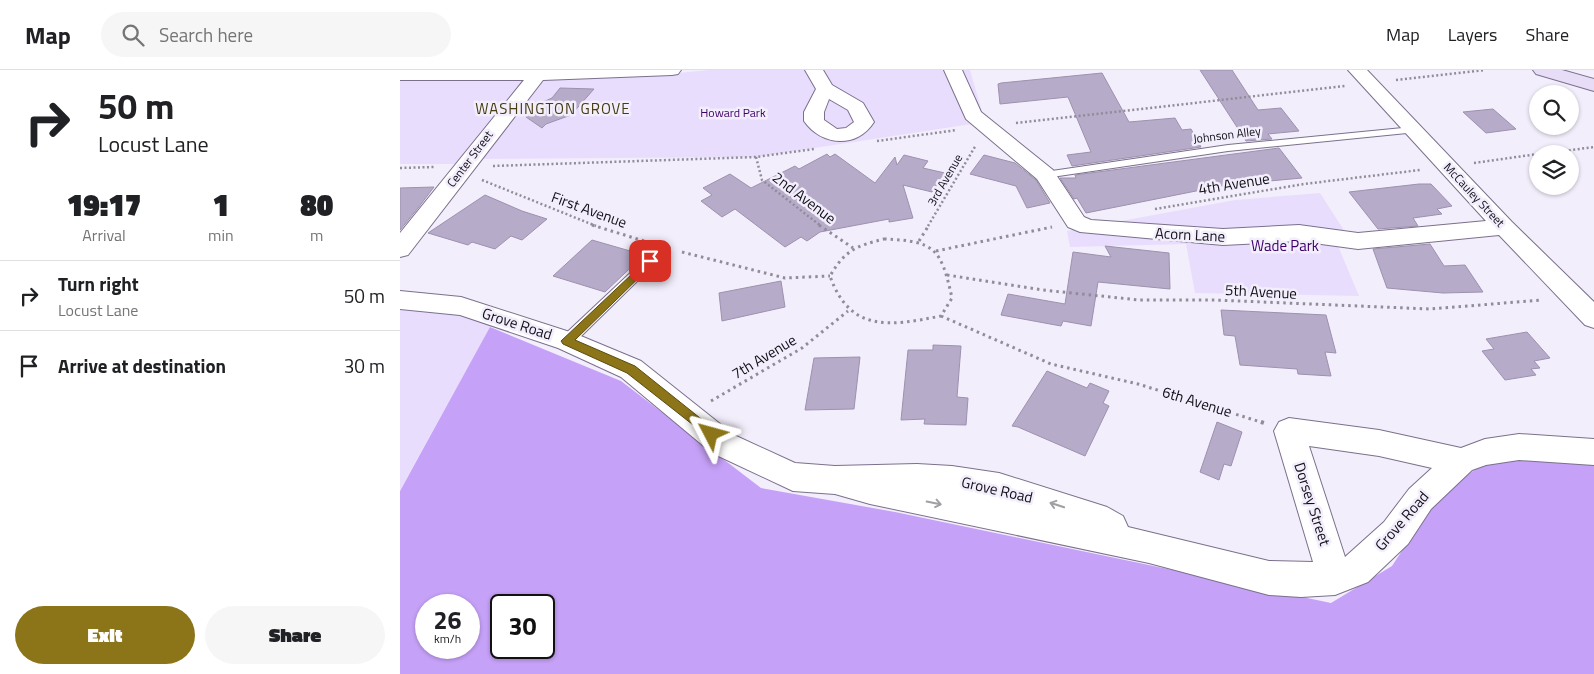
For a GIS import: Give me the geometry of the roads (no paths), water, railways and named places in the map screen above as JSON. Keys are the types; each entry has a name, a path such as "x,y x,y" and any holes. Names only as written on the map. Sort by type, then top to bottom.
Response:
{"street":[{"path":"400,75 672,70"},
{"path":"814,70 825,89"},
{"path":"953,70 973,115 1045,175"},
{"path":"1542,70 1594,85"},
{"name":"Center Street","path":"400,249 539,72"},
{"name":"McCauley Street","path":"1363,77 1504,227 1594,318"},
{"name":"Acorn Lane","path":"1045,175 1076,222 1088,227 1148,233 1246,237 1299,233 1358,241 1504,227"},
{"name":"Grove Road","path":"400,300 462,306 567,341 631,369 723,444 755,461 793,477 835,480 870,490 1149,547 1269,578 1300,580 1335,578 1356,570 1396,533 1420,499 1461,461 1485,452 1519,447 1594,452"},
{"name":"Dorsey Street","path":"1335,578 1289,431 1370,441 1461,461"}],"lane":[{"name":"Johnson Alley","path":"1045,175 1157,156 1286,140 1412,130"},
{"path":"567,341 664,248"}],"district":[{"name":"WASHINGTON GROVE","path":"553,109"}],"park label":[{"name":"Howard Park","path":"733,113"},
{"name":"Wade Park","path":"1285,246"}]}
